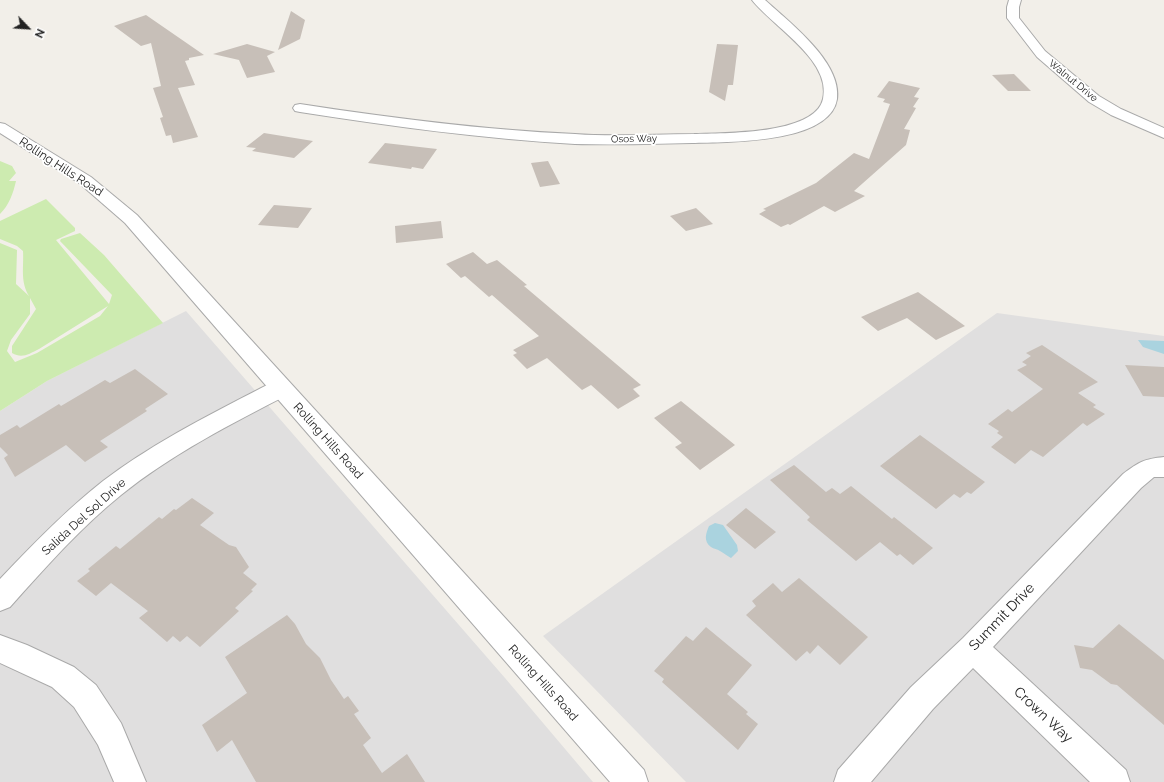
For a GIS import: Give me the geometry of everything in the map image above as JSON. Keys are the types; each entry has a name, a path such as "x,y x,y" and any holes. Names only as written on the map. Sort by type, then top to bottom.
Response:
{"street":[{"name":"Osos Way","path":"300,108 458,128 575,139 629,140 761,136 786,131 805,125 825,110 830,101 831,91 829,78 824,67 810,49 758,0"},
{"name":"Walnut Drive","path":"1015,0 1013,7 1014,18 1041,54 1094,99 1116,112 1164,134"},
{"name":"Rolling Hills Road","path":"0,127 85,180 132,219 632,782"},
{"name":"Salida Del Sol Drive","path":"0,598 50,544 111,489 169,448 281,388"},
{"name":"Summit Drive","path":"850,782 922,698 973,648 1132,481 1148,468 1164,467"},
{"name":"Crown Way","path":"973,648 1114,782"},
{"path":"0,649 17,655 63,678 85,696 110,734 130,782"}],"shaded area":[{"path":"186,311 505,678 593,782 0,782 0,411 47,381"},
{"path":"997,313 1164,336 1164,782 686,782 543,636"}],"green space":[{"path":"0,161 12,166 16,173 9,181 16,181 10,199 0,214"},
{"path":"46,199 75,228 75,231 56,240 109,304 112,295 60,241 61,239 80,233 104,255 163,323 47,381 0,411 0,243 17,250 16,284 29,296 23,279 23,251 17,246 0,239 0,221","holes":["30,298 36,309 12,346 12,353 16,355 22,356 32,353 108,306 100,316 37,353 15,362 7,351 11,340 30,314"]}],"water":[{"path":"1138,340 1164,341 1164,354 1143,347"},
{"path":"715,523 723,525 737,545 738,551 731,558 708,545 706,534 709,526"}],"building":[{"path":"291,11 305,20 300,39 278,50"},
{"path":"146,15 204,55 189,58 189,60 185,61 195,85 178,88 198,137 173,143 171,135 166,136 160,118 163,117 153,88 161,86 151,43 141,46 114,26"},
{"path":"247,44 275,52 267,56 275,72 247,78 239,60 213,54"},
{"path":"717,44 738,45 733,85 728,85 725,101 709,92"},
{"path":"1014,74 1031,91 1008,91 992,75"},
{"path":"889,81 920,88 914,97 919,98 913,107 916,108 904,129 910,130 906,145 854,191 865,196 835,212 824,206 790,225 788,224 781,227 759,214 766,210 763,209 816,183 854,153 869,159 890,104 883,102 885,99 877,97"},
{"path":"264,133 313,141 294,158 252,151 256,148 246,147"},
{"path":"385,143 437,149 423,169 412,167 411,169 368,163"},
{"path":"548,161 560,184 540,187 531,163"},
{"path":"274,205 312,208 298,228 258,225"},
{"path":"696,208 713,224 686,231 670,216"},
{"path":"441,221 443,238 396,243 395,226"},
{"path":"473,252 487,264 497,260 527,285 524,286 641,385 633,389 640,396 618,409 591,385 582,390 547,358 527,369 513,355 517,353 513,350 539,336 492,295 489,297 465,276 461,278 446,264"},
{"path":"918,292 965,326 936,340 907,318 878,331 861,317"},
{"path":"1042,345 1098,382 1078,393 1096,405 1093,407 1105,414 1087,426 1083,423 1043,457 1031,450 1015,464 991,447 1003,437 997,433 999,431 988,424 1008,409 1012,412 1043,389 1017,370 1027,365 1022,362 1031,356 1026,353"},
{"path":"1125,365 1164,367 1164,397 1143,396"},
{"path":"135,369 168,394 145,409 147,411 100,441 108,447 85,462 66,445 15,477 4,458 8,455 0,447 0,435 17,425 20,428 59,404 61,406 105,380 110,383"},
{"path":"681,401 735,445 700,470 675,447 682,443 654,418"},
{"path":"920,435 985,482 971,494 967,492 960,498 954,494 936,509 880,466"},
{"path":"794,465 826,492 832,488 840,494 851,486 892,519 894,517 933,548 913,565 900,554 897,556 880,542 856,561 807,520 810,517 770,480"},
{"path":"192,498 214,513 200,525 229,545 236,547 249,567 243,573 257,584 251,590 253,591 235,608 239,611 200,647 187,636 180,642 173,636 167,642 139,618 148,611 111,583 96,596 77,581 90,571 88,569 116,546 120,549 159,517 162,519 174,509 176,510"},
{"path":"746,508 776,532 755,549 726,525"},
{"path":"799,578 868,637 840,665 818,645 810,654 807,651 796,661 746,615 756,606 752,601 773,583 782,592"},
{"path":"287,615 295,624 306,644 320,658 331,680 344,699 348,696 359,711 354,714 371,738 363,745 382,773 407,754 425,782 256,782 232,740 217,752 202,725 247,693 225,657"},
{"path":"1119,624 1164,660 1164,725 1117,685 1111,684 1092,670 1080,668 1074,645 1093,648"},
{"path":"706,627 752,665 727,694 748,712 746,714 758,724 738,750 662,682 664,679 654,671 686,636 693,641"}]}
